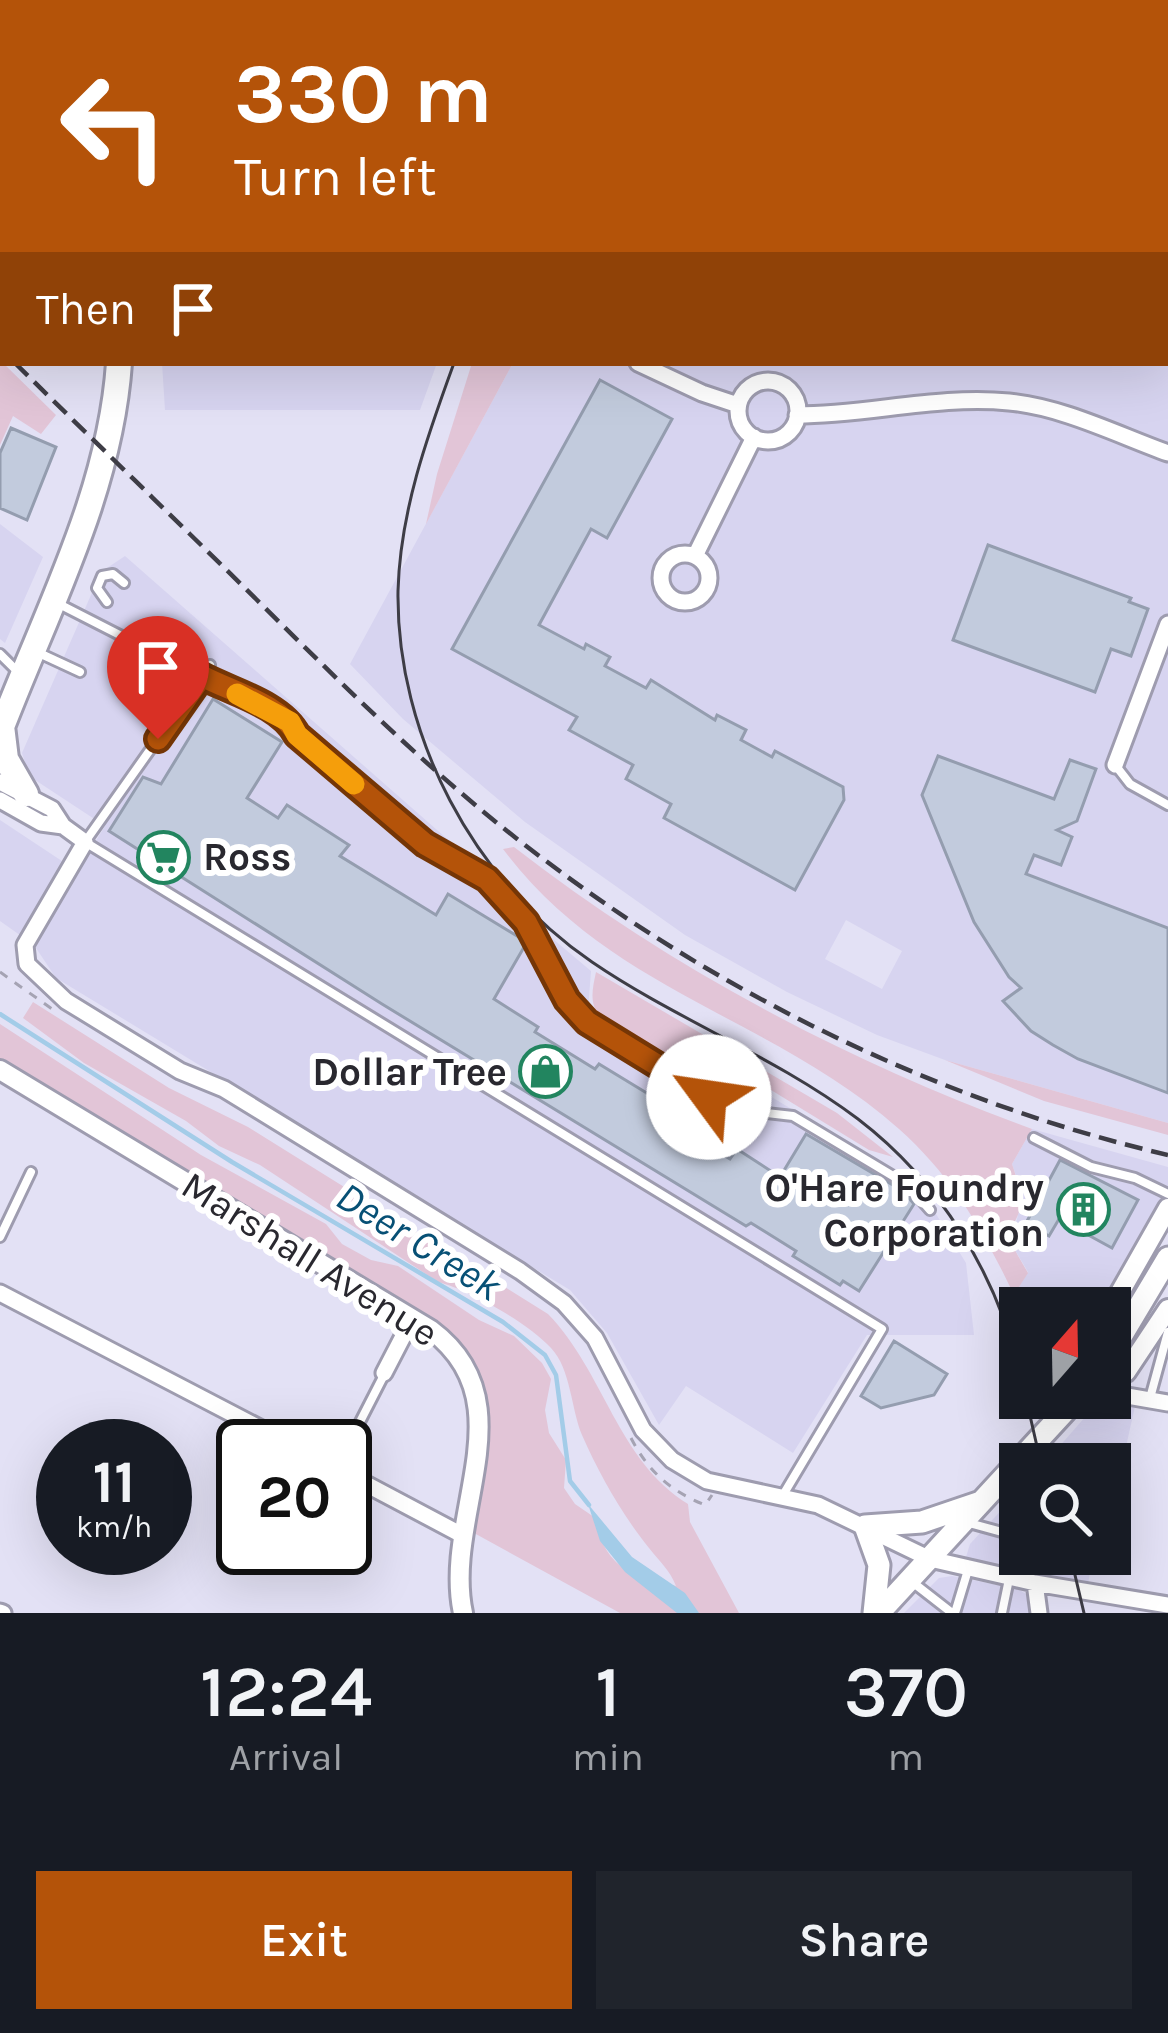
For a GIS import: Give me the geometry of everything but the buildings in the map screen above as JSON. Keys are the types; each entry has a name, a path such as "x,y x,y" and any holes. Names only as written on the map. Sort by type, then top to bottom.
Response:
{"main road":[{"path":"26,794 6,759 1,729 92,503 117,394 119,366"},
{"path":"1131,1320 1168,1258"},
{"path":"876,1613 1058,1419"},
{"path":"876,1613 879,1565 865,1526 922,1522 983,1501"}],"street":[{"path":"644,366 738,405"},
{"path":"768,381 792,394 797,415 792,428 767,440 754,437 740,421 738,405 749,388 768,381"},
{"path":"797,415 930,403 1013,402 1168,453"},
{"path":"694,556 754,437"},
{"path":"1114,765 1168,625"},
{"path":"0,782 52,809 63,826 85,842 25,945 27,964 49,989 180,1071 224,1089 280,1123 520,1270 564,1303 596,1339 643,1430 672,1460 715,1483 818,1505 929,1559 1103,1603 1168,1605"},
{"path":"0,800 40,823 63,826"},
{"name":"Marshall Avenue","path":"0,1070 412,1318 456,1351 477,1394 478,1434 460,1575 463,1613"},
{"path":"1123,1287 1168,1208"},
{"path":"0,1293 242,1419"},
{"path":"1131,1365 1168,1310"},
{"path":"384,1373 412,1318"},
{"path":"1131,1397 1168,1403"},
{"path":"372,1487 464,1536"},
{"path":"1024,1581 1039,1613"}],"lane":[{"path":"106,602 97,588 102,576 113,574 124,583"},
{"path":"52,601 290,722 297,735 425,844 487,879 526,922 567,1000 587,1022 731,1109 793,1116 908,1185 930,1210"},
{"path":"32,650 80,672"},
{"path":"0,654 22,676"},
{"path":"210,665 85,842 881,1329 783,1496"},
{"path":"1114,765 1130,784 1168,806"},
{"path":"1034,1138 1090,1167 1135,1178 1168,1194"},
{"path":"0,1237 31,1172"},
{"path":"1149,1400 1168,1332"},
{"path":"361,1419 384,1373"},
{"path":"964,1522 999,1531"},
{"path":"909,1580 954,1613 968,1568"},
{"path":"1002,1613 1025,1575"}],"path":[{"path":"0,972 56,1012"},
{"path":"623,1423 647,1466 683,1496 710,1503 715,1483"}],"shaded area":[{"path":"0,366 6,366 56,415 41,434 13,416 0,445"},
{"path":"162,366 436,366 420,410 165,410"},
{"path":"471,366 511,366 426,524"},
{"path":"511,366 1168,366 1168,1123 945,1060 877,1035 685,935 525,822 403,719 350,664","holes":["846,920 902,951 882,989 825,959"]},
{"path":"0,524 43,557 5,643 0,639"},
{"path":"125,556 591,971 588,1010 599,1022 708,1090 750,1084 907,1179 933,1209 966,1263 974,1335 867,1335 793,1453 686,1386 659,1425 607,1333 570,1290 56,978 34,945 0,921 0,820 77,871 105,826 29,776 22,753 101,572"},
{"path":"514,847 635,933 762,1008 895,1073 1032,1129 1012,1164 1020,1209 1005,1233 1028,1273 1019,1287 1010,1287 965,1206 899,1129 799,1058 642,971 592,937 546,897 503,849"},
{"path":"596,972 837,1113 893,1157 869,1150 753,1079 709,1086 601,1019 593,997"},
{"path":"33,1002 169,1088 248,1127 548,1314 584,1362 644,1464 688,1504 690,1522 739,1613 620,1613 474,1533 486,1411 470,1361 451,1337 422,1314 0,1061 0,1024 201,1155 326,1224 342,1244 371,1260 398,1266 479,1320 514,1336 542,1363 551,1379 545,1410 549,1433 566,1460 564,1488 575,1504 594,1517 613,1559 632,1572 676,1586 604,1479 582,1435 563,1367 541,1338 498,1309 438,1282 260,1165 219,1146 186,1121 84,1063 23,1018"},
{"path":"945,1060 1168,1123 1168,1135 1044,1101"},
{"path":"1032,1129 1168,1167 1168,1192 1116,1287 1019,1287 1028,1272 1005,1233 1016,1223 1023,1195 1012,1164"},
{"path":"1131,1406 1135,1406 1127,1443 1062,1443 1083,1419 1131,1419"},
{"path":"999,1513 999,1567 966,1557 970,1544"},
{"path":"1040,1575 1090,1575 1088,1584"},
{"path":"952,1576 1018,1589 1026,1594 1030,1613 904,1613 939,1578"}],"water":[{"path":"588,1504 632,1557 685,1593 699,1613 677,1613 625,1572 600,1541"}],"waterway":[{"name":"Deer Creek","path":"0,1014 232,1162 503,1322 545,1355 556,1375 570,1481 589,1505"}],"tram line":[{"path":"453,366 409,504 398,591 411,698 427,751 450,800 512,891 550,929 624,983 827,1097 887,1144 939,1200 961,1232 999,1308"},
{"path":"1031,1419 1036,1443"},
{"path":"1075,1575 1084,1613"}],"railway":[{"path":"18,366 396,735 507,831 616,911 764,1001 921,1076 1002,1107 1168,1155"}],"slow traffic":[{"path":"237,694 290,722 297,735 354,784"}],"place":[{"name":"Ross","path":"164,857"},
{"name":"Dollar Tree","path":"546,1072"},
{"name":"O'Hare Foundry Corporation","path":"1083,1210"}],"route":[{"path":"158,739 202,676 276,712 425,844 487,879 526,922 567,1000 587,1022 709,1097"}]}
